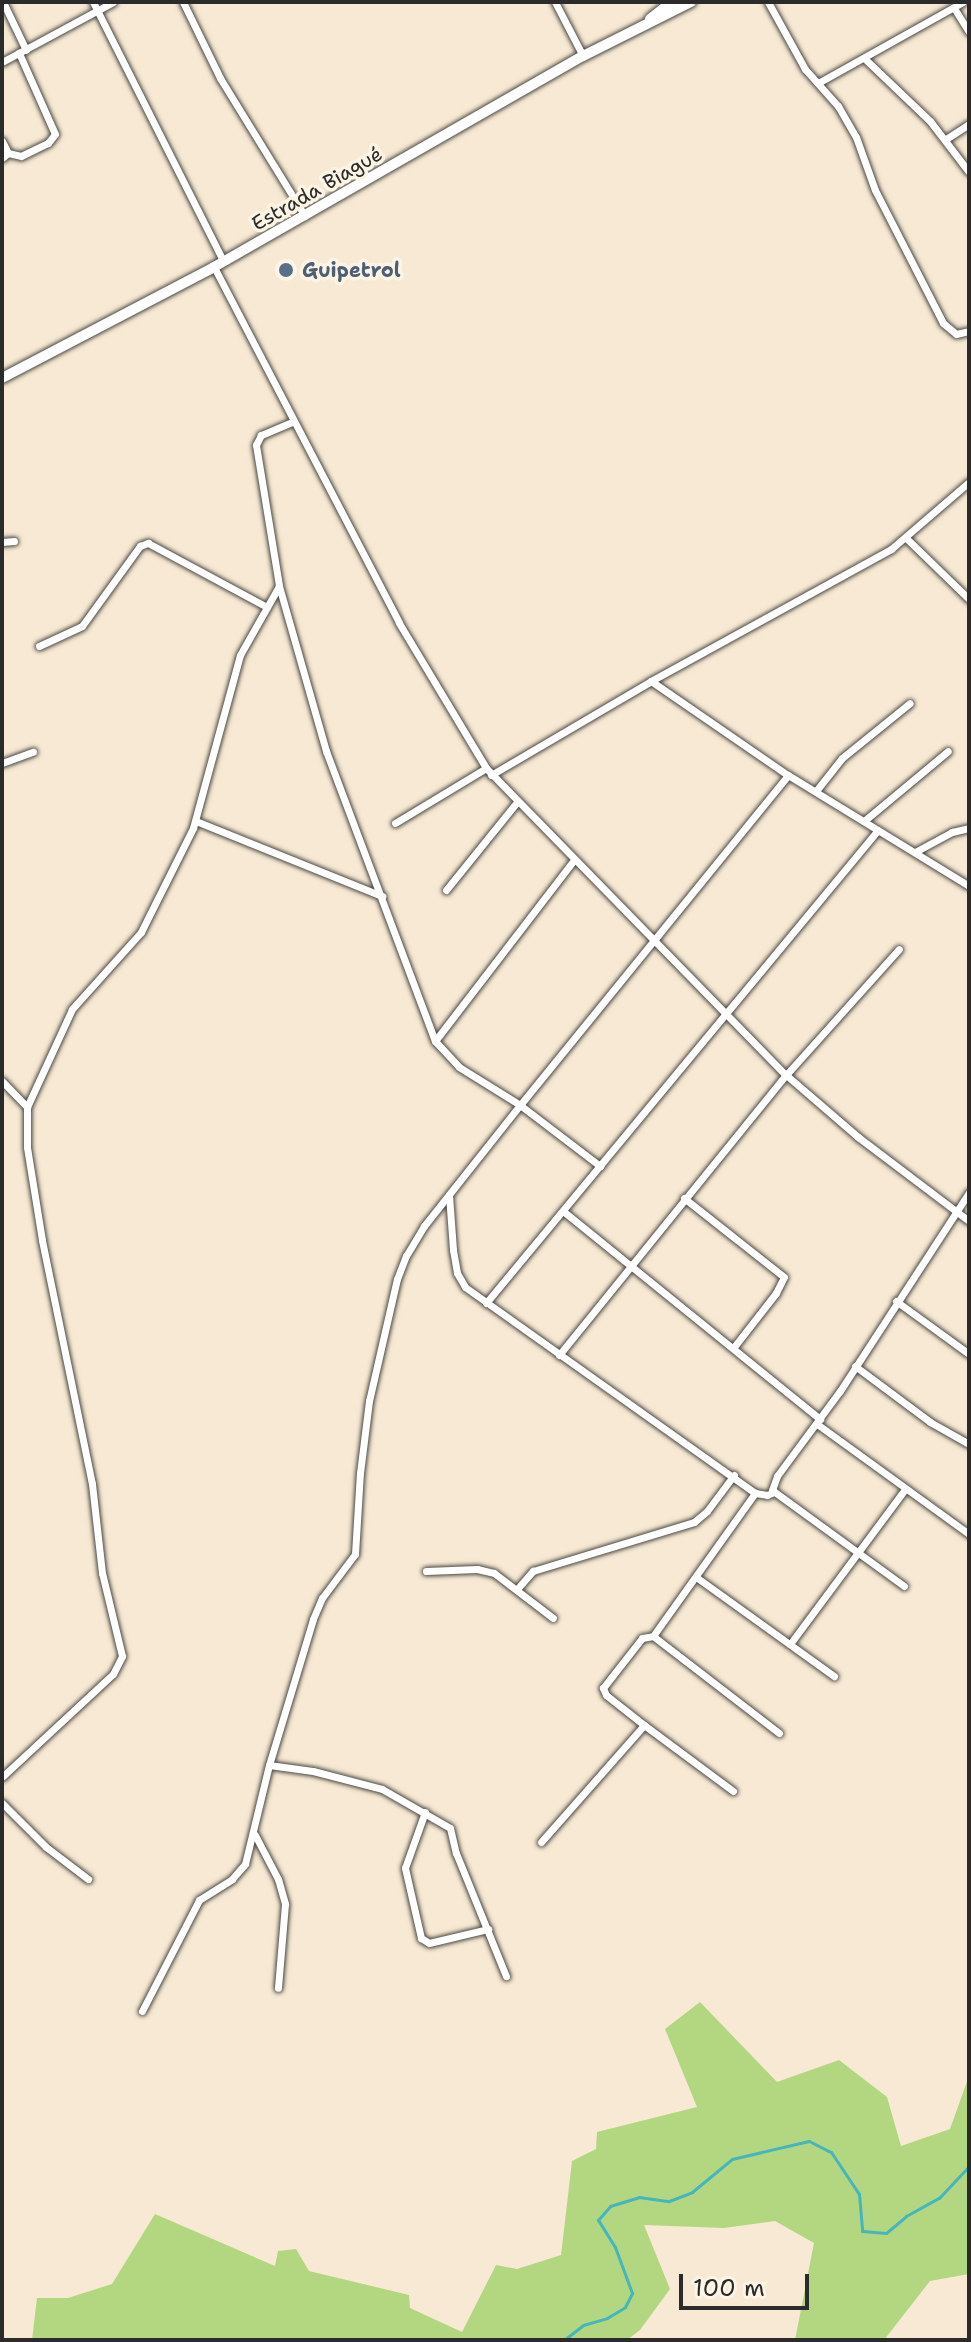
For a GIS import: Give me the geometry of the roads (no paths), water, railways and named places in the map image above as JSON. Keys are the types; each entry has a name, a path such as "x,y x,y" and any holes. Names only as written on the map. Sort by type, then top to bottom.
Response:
{"main road":[{"name":"Estrada Biagué","path":"645,23 672,2"},
{"name":"Estrada Biagué","path":"2,378 219,264 583,56 691,2"}],"street":[{"path":"2,141 5,156 21,156 48,143 55,134 3,2"},
{"path":"2,62 95,6 113,2"},
{"path":"183,2 220,78 305,216"},
{"path":"555,2 583,56"},
{"path":"768,2 805,69 838,106 856,137 875,190 943,323 956,334 969,331"},
{"path":"818,83 963,2"},
{"path":"95,6 292,422 399,623 488,772 786,1075 969,1221"},
{"path":"954,8 969,32"},
{"path":"864,58 946,139 969,172"},
{"path":"946,139 969,124"},
{"path":"292,422 261,435 256,445 279,586 326,751 435,1041 459,1067 520,1105 600,1166"},
{"path":"395,823 906,538 969,482"},
{"path":"906,538 969,599"},
{"path":"2,542 14,541"},
{"path":"39,646 82,626 140,546 148,543 267,607"},
{"path":"2,1777 113,1674 122,1656 102,1573 92,1484 42,1240 27,1147 27,1107 72,1009 141,932 196,821 234,671 245,643 279,586"},
{"path":"651,681 788,775 969,886"},
{"path":"816,791 842,758 910,703"},
{"path":"864,821 948,751"},
{"path":"2,763 33,752"},
{"path":"142,2011 199,1900 241,1871 255,1835 269,1765 317,1608 355,1554 367,1414 397,1279 415,1238 788,775"},
{"path":"446,890 517,802"},
{"path":"196,821 382,896"},
{"path":"915,852 952,832 969,828"},
{"path":"486,1303 878,830"},
{"path":"435,1041 574,860"},
{"path":"559,1355 786,1075 899,949"},
{"path":"2,1081 27,1107"},
{"path":"774,1492 777,1476 818,1421 969,1192"},
{"path":"449,1195 457,1273 465,1287 734,1475 755,1493 767,1495 774,1492"},
{"path":"684,1198 784,1277 776,1293 734,1347"},
{"path":"563,1211 734,1347 818,1421 969,1534"},
{"path":"896,1301 969,1354"},
{"path":"855,1366 930,1422 969,1444"},
{"path":"518,1588 533,1571 694,1522 707,1511 734,1475"},
{"path":"790,1644 905,1489"},
{"path":"774,1492 904,1586"},
{"path":"733,1791 606,1695 603,1688 642,1638 653,1636 755,1493"},
{"path":"426,1571 477,1569 494,1573 518,1588 553,1618"},
{"path":"696,1577 834,1676"},
{"path":"653,1636 779,1733"},
{"path":"541,1842 644,1725"},
{"path":"269,1765 369,1785 425,1812 453,1832 456,1853 506,1976"},
{"path":"2,1803 46,1847 88,1879"},
{"path":"425,1812 405,1868 421,1938 429,1943 488,1929"},
{"path":"255,1835 278,1879 285,1904 278,1988"}],"waterway":[{"path":"564,2340 583,2325 607,2318 625,2307 632,2293 615,2247 598,2220 610,2206 639,2197 669,2201 692,2192 732,2159 809,2141 831,2152 859,2194 862,2231 886,2233 906,2216 939,2198 969,2166"}],"place":[{"name":"Guipetrol","path":"286,270"}]}
